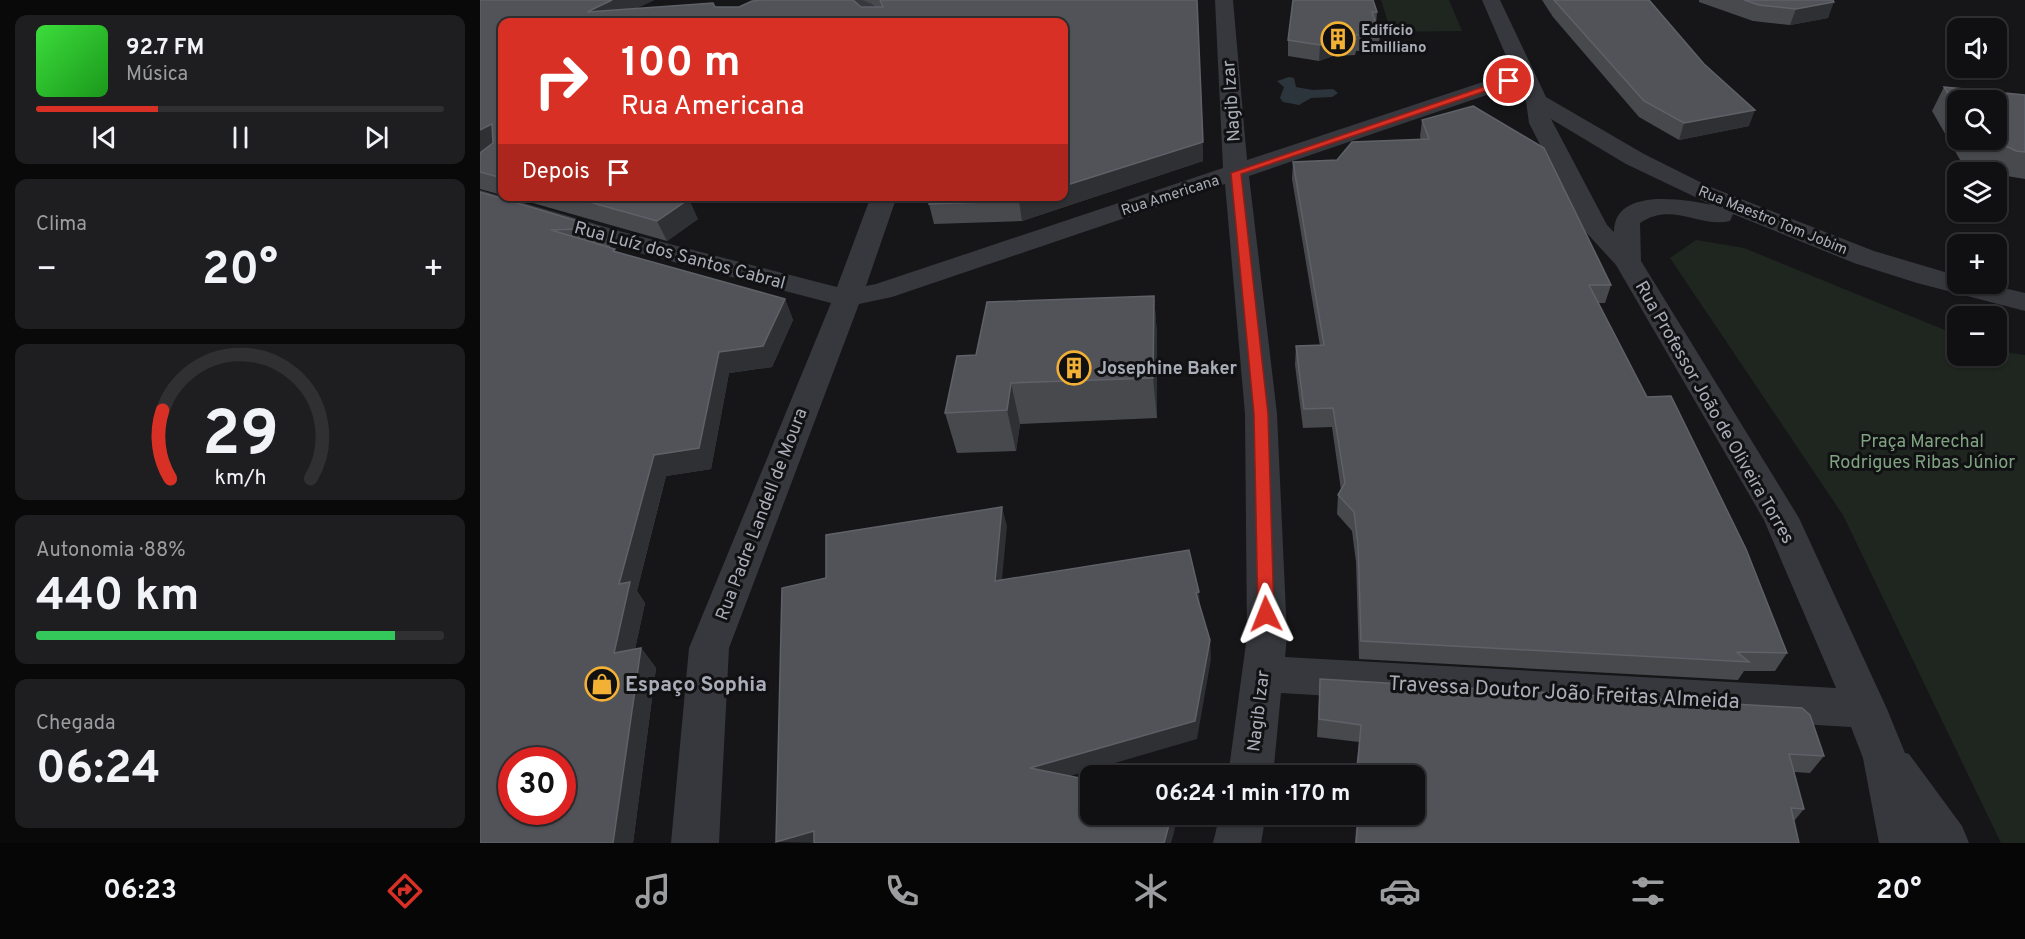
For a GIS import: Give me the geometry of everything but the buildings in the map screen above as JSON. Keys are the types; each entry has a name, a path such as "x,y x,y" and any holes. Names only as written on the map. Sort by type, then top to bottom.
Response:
{"street":[{"path":"852,3 877,0"},
{"name":"Nagib Izar","path":"1224,0 1236,173 1261,414 1267,636 1251,765"},
{"name":"Rua Professor João de Oliveira Torres","path":"1491,0 1531,88 1540,123 1596,229 1627,261 1781,518 1866,709 1885,758 1903,843"},
{"path":"852,3 872,18"},
{"name":"Rua Americana","path":"847,298 882,291 1236,173 1531,88"},
{"name":"Rua Maestro Tom Jobim","path":"1531,88 1662,173 1699,191 1864,257 1938,280 2025,302"},
{"name":"Rua Luíz dos Santos Cabral","path":"480,198 610,237 847,298"},
{"name":"Rua Padre Landell de Moura","path":"694,843 709,648 847,298 882,201"},
{"path":"1627,261 1627,220 1643,209 1680,206 1805,233"},
{"name":"Travessa Doutor João Freitas Almeida","path":"1262,675 1866,709"},
{"path":"1885,758 1945,843"},
{"path":"1237,843 1241,825"}],"green space":[{"path":"1381,0 1449,0 1462,31 1391,32"},
{"name":"Praça Marechal Rodrigues Ribas Júnior","path":"1696,240 1744,248 1947,331 1947,366 2007,366 2007,352 2025,355 2025,843 2001,843 1843,515 1670,258"}],"shaded area":[{"path":"1289,77 1294,78 1296,87 1313,90 1333,89 1338,93 1332,97 1311,98 1299,105 1283,102 1280,98 1284,87 1277,81"}],"place":[{"name":"Edifício Emilliano","path":"1338,39"},
{"name":"Josephine Baker","path":"1074,368"},
{"name":"Espaço Sophia","path":"602,684"}],"route":[{"path":"1266,614 1261,414 1236,173 1509,81"}]}
